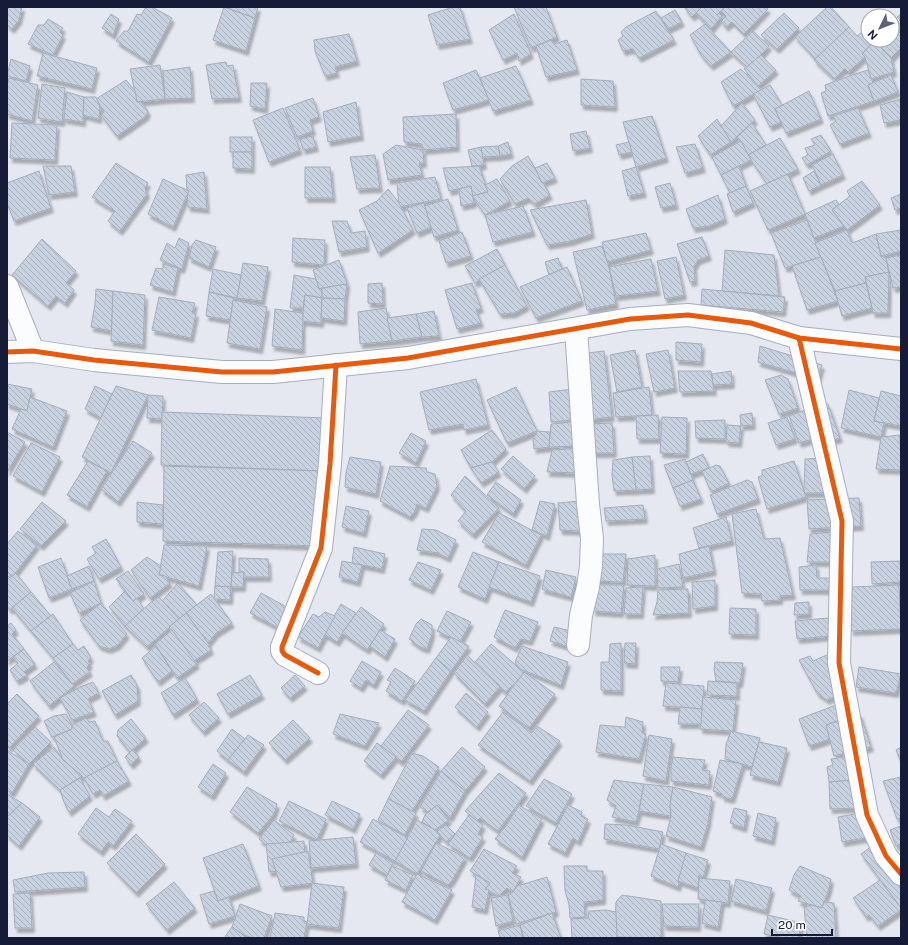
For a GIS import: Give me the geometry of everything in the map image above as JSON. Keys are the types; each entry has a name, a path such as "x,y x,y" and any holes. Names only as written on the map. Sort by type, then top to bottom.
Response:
{"street":[{"path":"7,286 33,351"},
{"path":"7,352 33,351 94,360 222,372 273,372 408,358 630,319 688,315 751,323 799,338 901,349"},
{"path":"576,329 588,504 592,538 591,566 588,587 581,615 578,645"},
{"path":"799,338 842,520 839,663 867,815 886,856 901,874"},
{"path":"318,673 285,655 282,652 282,647 322,548 330,464 336,365"}],"building":[{"path":"7,7 22,7 19,20 12,29 7,25"},
{"path":"146,7 152,7 172,18 149,62 116,41 124,31 128,31 137,14 141,15"},
{"path":"224,7 255,18 246,51 213,40"},
{"path":"227,7 258,7 255,18"},
{"path":"453,7 460,7 470,39 437,45 428,15"},
{"path":"514,7 546,7 557,37 531,48"},
{"path":"684,7 702,7 692,17"},
{"path":"702,7 709,7 717,15 719,13 722,16 711,29 696,13"},
{"path":"709,7 725,7 717,15"},
{"path":"725,7 765,7 768,9 744,34 732,22 726,27 721,21 726,16 721,11"},
{"path":"827,7 831,7 849,27 816,59 795,37"},
{"path":"675,10 682,22 668,29 661,18"},
{"path":"656,11 674,40 639,58 633,49 623,51 618,40 623,36 621,32 626,27"},
{"path":"784,13 799,28 777,49 761,35"},
{"path":"111,14 119,19 113,35 102,28"},
{"path":"514,14 531,54 519,61 517,53 503,60 489,30"},
{"path":"901,14 901,33 900,32"},
{"path":"48,19 63,28 60,32 63,35 53,55 28,44 38,25 44,25"},
{"path":"705,24 731,52 711,66 701,55 690,35"},
{"path":"849,27 857,36 860,34 860,48 868,48 862,54 865,57 848,72 845,69 834,79 814,60"},
{"path":"753,31 769,46 747,67 731,52"},
{"path":"900,33 901,48 891,58 881,48 900,48"},
{"path":"349,34 357,61 335,67 337,73 325,76 315,51 314,40"},
{"path":"551,40 554,44 567,40 577,70 546,77 536,46"},
{"path":"868,48 881,48 891,58 894,72 871,79 865,57 862,54"},
{"path":"43,53 97,68 92,89 37,76"},
{"path":"761,55 776,70 758,86 744,69"},
{"path":"11,59 30,66 26,81 7,76"},
{"path":"226,62 227,66 233,65 239,98 212,99 206,65"},
{"path":"160,65 165,99 137,102 130,69"},
{"path":"516,66 531,100 493,111 480,78"},
{"path":"190,67 192,98 165,99 163,71"},
{"path":"741,69 761,90 733,106 721,82"},
{"path":"476,70 489,100 453,110 443,83"},
{"path":"868,70 873,83 868,85 874,101 828,116 821,93 826,91 825,85"},
{"path":"891,75 898,92 874,101 868,85"},
{"path":"9,78 38,85 32,121 7,114 7,86"},
{"path":"581,79 613,81 615,107 581,105"},
{"path":"126,80 135,91 137,102 141,102 148,111 146,116 117,136 101,115 104,112 96,99"},
{"path":"251,83 267,83 265,109 250,106"},
{"path":"42,84 65,88 62,122 38,118"},
{"path":"770,85 782,105 775,109 781,122 770,127 753,94"},
{"path":"809,91 821,119 786,133 775,109"},
{"path":"67,92 84,97 83,122 64,119"},
{"path":"84,97 96,97 100,106 99,119 83,115"},
{"path":"313,98 319,117 310,120 313,131 297,137 285,108"},
{"path":"901,99 901,120 884,123 880,105"},
{"path":"356,102 361,136 328,142 323,112"},
{"path":"742,103 755,120 731,142 721,126"},
{"path":"283,108 300,150 269,162 253,120"},
{"path":"858,108 869,133 840,144 830,125 836,121 833,116"},
{"path":"456,114 457,147 423,150 422,144 404,142 403,117"},
{"path":"652,116 666,158 636,167 623,122"},
{"path":"717,119 731,142 710,155 698,136"},
{"path":"12,123 57,125 55,160 10,158"},
{"path":"752,123 766,145 748,155 737,137"},
{"path":"586,131 590,148 573,151 570,134"},
{"path":"821,135 831,151 807,165 802,158 808,155 805,148 815,145 811,139"},
{"path":"313,136 316,147 303,150 300,139"},
{"path":"230,137 252,137 252,152 230,152"},
{"path":"780,138 798,169 767,184 748,155"},
{"path":"741,141 751,160 721,175 712,157"},
{"path":"508,142 511,154 500,156 498,146"},
{"path":"629,142 632,152 619,155 616,145"},
{"path":"695,144 703,168 685,173 676,147"},
{"path":"396,145 423,150 424,163 419,163 422,175 388,180 383,154"},
{"path":"498,146 500,156 482,157 481,147"},
{"path":"481,147 484,165 472,166 468,150"},
{"path":"233,152 252,152 252,169 233,168"},
{"path":"833,154 843,175 821,185 812,165"},
{"path":"375,155 380,188 357,189 350,157"},
{"path":"528,156 550,195 535,204 528,198 515,204 500,179 512,166"},
{"path":"116,163 148,183 145,188 147,194 120,231 108,221 115,211 92,197"},
{"path":"547,163 555,178 542,183 535,168"},
{"path":"43,166 71,166 75,192 49,195"},
{"path":"479,166 488,192 472,196 471,186 449,191 443,168"},
{"path":"739,166 746,186 730,193 721,175"},
{"path":"305,167 330,167 333,198 305,198"},
{"path":"636,167 644,193 628,196 622,171"},
{"path":"39,171 51,208 14,221 7,203 7,183"},
{"path":"814,171 821,185 809,191 803,178"},
{"path":"204,172 207,209 188,207 186,175"},
{"path":"788,174 805,214 768,230 750,191"},
{"path":"435,177 441,199 399,207 397,183"},
{"path":"163,179 189,191 173,227 148,214"},
{"path":"497,179 510,201 485,215 472,196 488,192 485,185"},
{"path":"862,181 880,205 847,230 832,210 850,196 847,191"},
{"path":"670,183 676,205 661,208 655,187"},
{"path":"471,186 474,203 461,206 459,189"},
{"path":"746,186 753,203 733,212 727,194"},
{"path":"388,189 399,203 413,230 378,253 359,210 377,201"},
{"path":"901,194 901,208 895,210 891,198"},
{"path":"718,195 725,219 709,226 693,228 686,209"},
{"path":"448,199 458,230 434,237 424,206"},
{"path":"586,200 592,234 571,241 547,245 530,210"},
{"path":"836,200 839,204 832,210 844,226 814,238 805,214"},
{"path":"424,203 431,227 417,233 407,208"},
{"path":"523,206 533,232 493,242 485,215"},
{"path":"807,220 821,257 785,268 771,233"},
{"path":"332,221 347,221 351,233 365,231 367,247 339,252"},
{"path":"847,230 852,243 876,234 881,256 886,258 889,272 865,277 866,283 835,291 815,243"},
{"path":"901,230 901,251 881,256 876,234"},
{"path":"462,232 471,256 446,263 439,241"},
{"path":"646,233 651,250 607,262 602,242"},
{"path":"702,237 709,256 698,260 694,266 695,281 690,282 677,244"},
{"path":"179,238 189,243 182,269 160,260 167,243 175,248"},
{"path":"293,238 325,240 324,265 292,262"},
{"path":"42,239 76,271 66,283 74,290 65,303 56,296 48,306 12,275"},
{"path":"196,240 216,247 209,267 189,258 192,245"},
{"path":"602,246 609,267 616,304 587,310 573,252"},
{"path":"497,249 505,265 475,283 465,266"},
{"path":"725,250 774,255 779,296 722,291"},
{"path":"901,255 901,287 893,288 886,258"},
{"path":"676,257 684,295 665,299 657,261"},
{"path":"821,257 838,301 807,310 792,266"},
{"path":"558,258 562,269 549,275 545,262"},
{"path":"651,259 658,291 616,296 609,267"},
{"path":"339,260 347,284 319,289 313,270"},
{"path":"243,263 268,267 262,301 237,298"},
{"path":"163,264 178,268 173,292 150,285 156,268 163,269"},
{"path":"505,265 527,306 514,313 500,314 479,279"},
{"path":"567,267 582,301 536,318 520,287"},
{"path":"213,269 241,275 237,298 209,292"},
{"path":"889,272 888,313 873,313 865,277"},
{"path":"294,275 316,279 319,289 322,288 322,298 305,295 303,308 290,308"},
{"path":"382,283 383,304 368,303 368,284"},
{"path":"472,283 481,308 476,310 481,323 457,329 445,290"},
{"path":"866,283 872,308 842,316 835,291"},
{"path":"347,284 345,299 322,298 322,288"},
{"path":"96,289 113,291 112,331 91,327"},
{"path":"702,289 785,297 783,312 701,305"},
{"path":"113,291 145,295 143,345 111,341"},
{"path":"209,292 234,298 230,320 206,316"},
{"path":"305,295 322,298 321,323 302,321"},
{"path":"159,297 195,303 192,313 196,313 191,338 152,330"},
{"path":"322,298 345,299 344,321 321,318"},
{"path":"233,300 267,307 260,349 227,343"},
{"path":"386,308 392,341 360,344 358,312"},
{"path":"275,309 303,313 302,350 272,346"},
{"path":"434,311 439,336 422,337 416,314"},
{"path":"416,314 422,337 392,341 387,318"},
{"path":"676,342 702,344 701,362 676,360"},
{"path":"760,346 822,365 818,379 758,362"},
{"path":"635,350 642,387 617,392 610,355"},
{"path":"668,350 675,388 654,392 646,354"},
{"path":"604,351 612,417 587,420 579,354"},
{"path":"678,371 711,371 714,391 680,392"},
{"path":"731,371 732,384 713,385 712,374"},
{"path":"781,375 788,379 798,408 779,414 765,380"},
{"path":"476,379 488,425 464,430 463,424 429,430 420,392"},
{"path":"7,384 32,389 27,411 7,404"},
{"path":"95,386 112,394 101,418 85,409"},
{"path":"116,386 148,395 111,473 82,457"},
{"path":"516,387 537,431 507,443 487,400"},
{"path":"649,387 652,415 616,417 613,393"},
{"path":"573,389 573,420 551,422 549,392"},
{"path":"849,390 879,398 874,421 884,423 881,437 841,428"},
{"path":"881,391 901,396 901,426 874,421"},
{"path":"148,395 163,396 162,419 147,418"},
{"path":"30,397 67,411 53,447 12,429 21,409 27,411"},
{"path":"828,404 840,438 814,445 813,439 799,443 789,416 816,406"},
{"path":"162,412 326,418 323,471 161,465"},
{"path":"752,413 753,425 741,426 740,415"},
{"path":"658,415 659,439 637,439 636,416"},
{"path":"662,417 687,418 686,454 660,453"},
{"path":"787,417 795,439 776,445 768,423"},
{"path":"725,420 725,439 696,438 695,421"},
{"path":"581,421 580,446 549,447 551,424"},
{"path":"612,423 614,453 592,453 590,424"},
{"path":"727,425 741,426 739,443 726,442"},
{"path":"492,430 506,449 492,462 471,468 461,450"},
{"path":"537,431 550,432 549,447 534,449 533,440"},
{"path":"7,432 25,442 7,472"},
{"path":"411,433 426,441 416,463 399,453"},
{"path":"900,435 901,470 876,469 881,437"},
{"path":"133,441 152,453 118,502 101,489"},
{"path":"31,443 60,457 42,492 13,476"},
{"path":"582,448 582,473 547,472 552,450"},
{"path":"703,454 709,468 691,474 686,462"},
{"path":"513,456 535,476 524,489 501,469"},
{"path":"650,456 652,489 636,490 632,457"},
{"path":"350,457 381,462 376,494 345,487 346,472"},
{"path":"632,457 636,490 614,491 612,475 613,460"},
{"path":"833,458 825,478 824,493 804,493 805,459"},
{"path":"685,459 693,480 673,488 664,465"},
{"path":"88,461 107,471 87,507 67,495"},
{"path":"794,461 806,497 767,509 758,477 762,476 762,470"},
{"path":"492,462 499,472 481,483 471,468"},
{"path":"716,465 720,466 729,483 711,492 702,471"},
{"path":"164,466 323,471 320,546 163,541"},
{"path":"390,466 426,468 427,472 435,474 437,486 426,508 417,504 415,511 410,517 380,501"},
{"path":"465,476 499,508 473,535 458,521 466,511 451,495"},
{"path":"693,480 701,499 680,506 673,488"},
{"path":"747,480 752,482 758,499 717,514 710,495"},
{"path":"496,482 521,500 513,514 487,495"},
{"path":"859,498 861,526 809,529 807,500"},
{"path":"540,501 555,504 547,536 532,530"},
{"path":"580,501 581,531 560,530 558,503"},
{"path":"42,502 66,521 41,546 20,529"},
{"path":"137,502 163,505 163,524 137,522"},
{"path":"643,505 645,519 606,521 604,508"},
{"path":"346,506 369,511 364,533 342,527"},
{"path":"756,509 764,539 780,538 793,595 780,596 780,600 762,601 761,594 742,593 732,514"},
{"path":"499,513 541,535 526,565 482,542"},
{"path":"726,517 732,541 699,548 693,528"},
{"path":"422,529 436,530 456,540 448,558 438,553 417,550"},
{"path":"18,531 37,545 13,576 7,572 7,544"},
{"path":"844,531 844,562 807,562 810,534"},
{"path":"106,539 121,567 99,579 87,559 96,553 92,547"},
{"path":"164,545 207,546 199,586 159,575"},
{"path":"709,546 714,571 683,578 679,554"},
{"path":"354,547 385,554 382,569 352,563"},
{"path":"233,551 231,587 215,586 218,552"},
{"path":"473,552 499,562 485,599 458,587"},
{"path":"598,554 626,554 623,582 596,581"},
{"path":"655,555 655,586 627,585 628,559"},
{"path":"147,557 161,566 159,575 165,576 170,583 150,598 131,570"},
{"path":"61,558 72,589 49,598 38,567"},
{"path":"239,558 268,559 269,577 243,577 244,572 239,572"},
{"path":"342,561 362,565 358,582 339,577"},
{"path":"901,561 901,582 872,584 871,562"},
{"path":"418,562 441,570 431,590 409,580"},
{"path":"499,562 540,576 531,602 489,587"},
{"path":"679,564 683,587 658,588 657,569"},
{"path":"816,565 817,578 834,578 833,590 800,590 799,567"},
{"path":"89,566 94,581 72,589 67,576"},
{"path":"546,570 576,577 571,597 542,589"},
{"path":"128,571 144,594 133,601 116,579"},
{"path":"244,572 243,587 231,587 232,573"},
{"path":"16,573 31,592 10,610 7,606 7,575 10,578"},
{"path":"715,580 715,606 693,609 692,582"},
{"path":"94,581 101,603 79,613 70,593"},
{"path":"178,583 197,605 179,619 162,601"},
{"path":"596,585 624,585 621,613 593,611"},
{"path":"899,585 901,629 851,631 852,587"},
{"path":"215,586 231,587 230,600 214,599"},
{"path":"643,587 641,614 624,614 626,588"},
{"path":"688,589 689,613 653,615 657,602 658,590"},
{"path":"125,591 133,601 137,598 144,609 125,626 109,607"},
{"path":"31,592 51,616 31,631 12,608"},
{"path":"261,593 292,610 283,630 250,613"},
{"path":"211,594 232,623 216,633 208,643 186,613"},
{"path":"159,597 179,619 147,647 125,626 150,603"},
{"path":"809,602 809,614 794,615 795,603"},
{"path":"101,603 127,634 118,645 109,649 99,646 80,620"},
{"path":"341,604 356,613 337,642 324,634"},
{"path":"361,607 384,624 367,650 342,633"},
{"path":"730,608 756,609 756,635 729,634"},
{"path":"505,610 538,622 530,641 521,639 515,648 494,637"},
{"path":"447,611 471,622 460,642 437,631"},
{"path":"325,612 335,616 318,648 298,637 313,614 319,617"},
{"path":"186,613 208,643 211,650 194,661 169,627"},
{"path":"53,614 73,644 53,658 31,631"},
{"path":"828,618 831,636 797,639 795,621"},
{"path":"421,619 432,625 432,634 427,649 420,647 409,639 416,624"},
{"path":"11,623 16,630 12,634 24,649 7,661 7,626"},
{"path":"554,627 571,631 567,646 550,641"},
{"path":"172,630 197,664 177,678 155,644"},
{"path":"380,630 395,639 385,657 370,646"},
{"path":"451,637 469,646 451,671 436,658"},
{"path":"621,643 621,691 601,690 601,662 609,662 610,644"},
{"path":"625,643 636,643 635,664 624,663"},
{"path":"73,644 78,650 84,646 91,658 88,661 90,664 87,667 90,672 72,684 53,658"},
{"path":"491,644 524,672 516,683 505,692 474,663"},
{"path":"156,646 172,671 158,682 142,658"},
{"path":"522,646 568,662 561,685 520,669 515,662"},
{"path":"24,649 35,664 24,672 27,675 17,681 10,670 18,663 13,657"},
{"path":"838,650 852,688 827,700 817,693 799,660 810,656 813,661"},
{"path":"467,655 500,687 485,704 454,673"},
{"path":"436,658 451,671 424,711 405,700"},
{"path":"362,661 381,672 374,685 366,680 361,688 350,681"},
{"path":"54,662 74,686 49,706 30,681"},
{"path":"715,662 743,663 740,683 716,681 714,669"},
{"path":"661,667 680,667 678,682 661,681"},
{"path":"859,667 901,674 896,693 856,687"},
{"path":"395,668 415,681 402,701 386,691 391,682 387,680"},
{"path":"524,672 555,694 529,728 499,706"},
{"path":"131,675 137,685 138,701 115,715 102,691"},
{"path":"250,675 262,695 228,714 217,694"},
{"path":"295,675 305,686 290,698 281,688"},
{"path":"185,678 197,699 173,715 161,693"},
{"path":"708,681 737,683 737,696 707,695"},
{"path":"93,682 99,693 88,699 94,712 72,720 60,698"},
{"path":"666,683 704,686 702,709 663,706"},
{"path":"466,693 488,712 477,727 455,707"},
{"path":"17,694 39,716 9,748 7,745 7,704"},
{"path":"703,697 736,700 733,731 700,729"},
{"path":"204,702 219,718 203,732 189,715"},
{"path":"836,705 840,720 826,725 830,739 809,746 799,719"},
{"path":"680,707 702,709 701,724 678,724"},
{"path":"408,710 429,725 401,762 381,746"},
{"path":"503,712 532,733 537,726 560,741 530,781 478,745"},
{"path":"66,714 72,725 72,729 52,737 44,721 54,716"},
{"path":"340,714 379,723 365,746 333,734"},
{"path":"860,714 871,747 834,756 826,725"},
{"path":"626,717 643,722 642,733 646,734 639,759 596,752 600,725 625,727"},
{"path":"86,718 89,722 95,721 103,741 108,741 117,761 84,778 63,760 54,737 72,729 72,725"},
{"path":"131,719 146,738 130,752 117,736 118,730"},
{"path":"293,720 310,738 285,760 269,743"},
{"path":"35,727 51,742 29,764 13,750"},
{"path":"232,729 245,739 228,760 217,751"},
{"path":"731,731 760,738 752,767 725,759 726,744"},
{"path":"248,735 264,745 244,772 228,760"},
{"path":"649,735 672,739 666,781 643,776"},
{"path":"759,742 787,748 778,782 750,775"},
{"path":"377,743 396,757 381,775 364,761"},
{"path":"54,747 63,760 82,776 60,790 33,764"},
{"path":"462,747 485,767 465,791 441,771"},
{"path":"901,747 901,762 896,750"},
{"path":"133,749 139,757 131,765 125,757"},
{"path":"7,750 29,764 12,793 7,790"},
{"path":"412,753 423,756 439,767 412,811 388,799"},
{"path":"851,756 854,780 829,782 827,767 833,765 831,759"},
{"path":"673,757 705,760 702,770 710,771 709,785 671,781"},
{"path":"720,760 743,764 732,799 722,797 722,794 713,791"},
{"path":"117,761 129,781 103,796 100,790 93,794 84,778"},
{"path":"213,764 226,773 212,796 198,787"},
{"path":"441,771 465,791 450,818 437,805 428,812 420,807"},
{"path":"499,773 526,793 498,831 480,818 477,821 465,811"},
{"path":"901,777 901,818 897,819 883,781"},
{"path":"80,778 90,796 69,812 60,790"},
{"path":"544,779 572,794 556,823 526,806"},
{"path":"614,780 644,784 636,822 612,817 616,806 607,800"},
{"path":"854,780 857,808 830,809 829,782"},
{"path":"644,784 673,787 670,805 671,816 639,811"},
{"path":"247,787 277,804 274,814 258,833 230,812"},
{"path":"673,787 712,797 708,823 701,847 666,836 671,816 670,805"},
{"path":"7,794 22,803 7,817"},
{"path":"388,799 416,813 405,835 378,820"},
{"path":"289,801 326,819 317,840 279,821"},
{"path":"332,801 360,814 353,829 325,815"},
{"path":"22,803 40,817 19,846 7,835 7,817"},
{"path":"437,805 449,820 435,830 422,822 425,815"},
{"path":"519,805 542,819 522,857 495,839 506,826"},
{"path":"568,805 582,812 581,816 588,819 578,842 573,838 565,853 548,844"},
{"path":"96,808 109,817 115,809 132,821 113,846 108,842 101,852 78,834"},
{"path":"734,808 747,811 744,828 730,823"},
{"path":"871,811 876,836 842,842 838,817"},
{"path":"758,813 776,818 772,841 753,836"},
{"path":"469,815 483,825 478,834 483,837 470,858 448,844"},
{"path":"373,819 408,838 395,861 360,842"},
{"path":"274,820 294,835 282,857 259,839"},
{"path":"417,820 437,831 440,835 417,874 395,861"},
{"path":"605,824 627,825 663,832 659,849 604,839"},
{"path":"446,825 455,834 446,842 437,831"},
{"path":"901,826 901,844 896,846 890,830"},
{"path":"136,834 165,864 136,893 107,863"},
{"path":"353,837 356,864 311,868 309,841"},
{"path":"883,838 901,863 901,908 861,854"},
{"path":"304,841 306,869 269,872 266,844"},
{"path":"436,843 465,857 452,881 448,885 421,871"},
{"path":"243,844 259,886 218,901 203,858"},
{"path":"661,844 686,853 678,887 651,876"},
{"path":"484,849 517,866 512,873 521,877 513,892 507,888 499,896 485,889 490,883 470,871"},
{"path":"308,851 313,883 281,887 272,859"},
{"path":"376,853 393,863 387,875 369,865"},
{"path":"686,853 708,860 703,878 699,875 698,888 678,881"},
{"path":"392,866 413,875 406,890 385,880"},
{"path":"564,866 587,866 587,871 603,871 603,900 584,902 585,917 570,918 569,904 565,891"},
{"path":"800,866 831,879 822,908 798,901 801,896 789,890 794,875"},
{"path":"84,872 85,887 15,892 13,880 48,873"},
{"path":"417,874 452,890 435,920 402,902"},
{"path":"476,875 490,883 485,889 489,890 485,910 472,907"},
{"path":"547,877 556,912 516,924 508,895 513,892 517,886"},
{"path":"699,878 730,881 728,903 698,899"},
{"path":"736,879 772,888 766,911 731,901"},
{"path":"880,880 901,910 878,926 869,915 866,917 853,898"},
{"path":"174,882 195,908 167,930 146,904"},
{"path":"312,883 344,887 339,928 307,924"},
{"path":"214,891 218,901 229,897 235,916 209,924 200,895"},
{"path":"30,893 32,928 15,928 13,894"},
{"path":"508,895 513,921 496,926 491,898"},
{"path":"622,895 661,901 661,938 617,937 615,924 616,902"},
{"path":"705,900 722,902 718,927 702,923"},
{"path":"824,902 834,903 836,938 807,938 804,907 812,905 822,908"},
{"path":"240,904 272,916 264,938 252,938 242,934 232,927"},
{"path":"662,904 699,904 698,927 664,926"},
{"path":"606,910 616,912 617,938 572,938 571,919 588,918 589,911"},
{"path":"275,913 304,917 304,921 307,922 304,938 270,938"},
{"path":"552,913 561,938 524,938 520,925"},
{"path":"768,915 802,923 798,938 784,938 764,934"},
{"path":"520,925 523,938 500,938 498,931"},
{"path":"232,927 242,934 246,938 224,938"}],"cycle path":[{"path":"7,352 33,351 94,360 222,372 273,372 408,358 630,319 688,315 751,323 799,338 901,349"},
{"path":"799,338 842,521 839,663 867,815 886,856 901,874"},
{"path":"318,673 285,655 282,651 282,647 321,548 330,464 336,365"}]}
